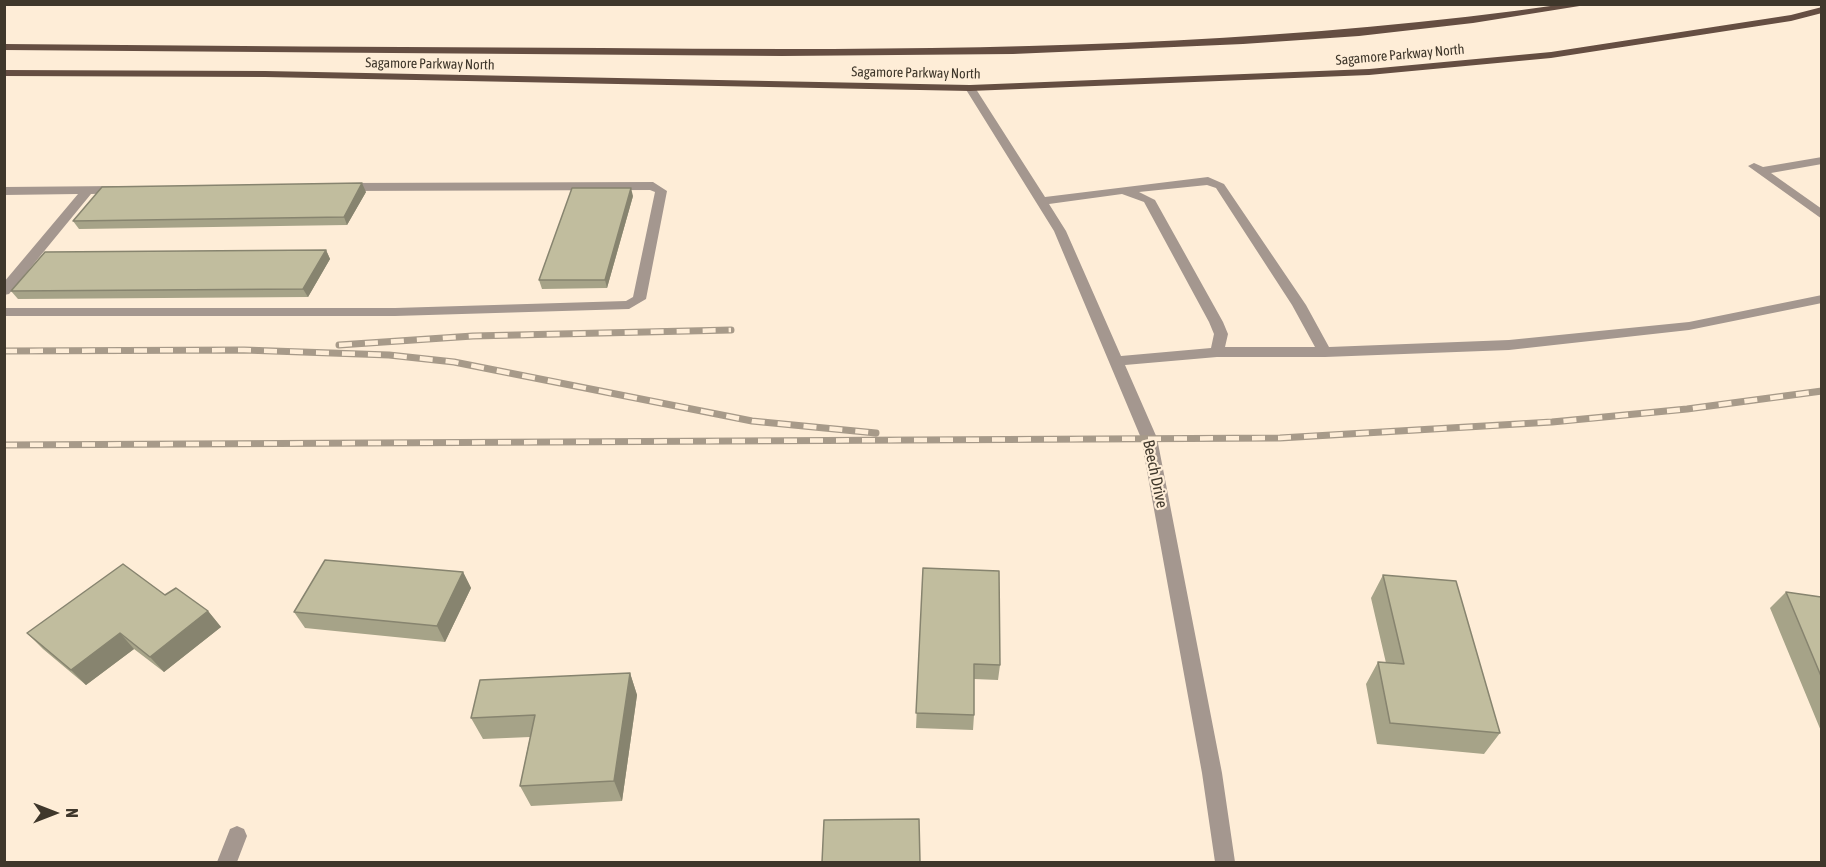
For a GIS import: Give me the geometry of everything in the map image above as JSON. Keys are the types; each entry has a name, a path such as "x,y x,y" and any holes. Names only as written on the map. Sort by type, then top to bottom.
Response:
{"main road":[{"name":"Sagamore Parkway North","path":"4,47 779,53 1062,51 1321,38 1502,18 1588,4"},
{"name":"Sagamore Parkway North","path":"4,73 265,74 970,88 1369,72 1551,55 1791,18 1821,10"}],"street":[{"name":"Beech Drive","path":"970,88 1060,231 1149,438 1212,773 1225,862"},
{"path":"1820,212 1758,169 1821,160"},
{"path":"1041,201 1208,181 1220,186 1299,305 1325,352"},
{"path":"4,312 383,312 629,305 639,299 661,191 653,186 333,187"},
{"path":"4,291 88,190"},
{"path":"4,191 135,190"},
{"path":"1123,190 1149,200 1216,322 1221,334 1217,352"},
{"path":"1116,361 1217,352 1325,352 1509,345 1689,326 1821,298"},
{"path":"227,862 237,836"}],"building":[{"path":"362,183 344,217 73,221 102,187"},
{"path":"572,188 631,188 605,280 539,280"},
{"path":"326,250 303,289 11,291 45,252"},
{"path":"325,560 463,572 437,626 294,612"},
{"path":"123,564 165,595 176,588 208,611 150,657 120,633 71,670 27,633"},
{"path":"923,568 999,571 1000,665 974,664 974,715 916,713"},
{"path":"1383,575 1456,581 1500,733 1390,723 1378,662 1404,664"},
{"path":"1786,592 1821,597 1821,676"},
{"path":"630,673 614,781 520,786 535,715 471,718 480,680"},
{"path":"919,819 920,862 822,862 824,820"}],"railway":[{"path":"339,345 473,336 731,330"},
{"path":"4,351 244,350 389,355 454,362 752,421 876,433"},
{"path":"4,445 1280,438 1552,422 1687,409 1822,391"}]}
